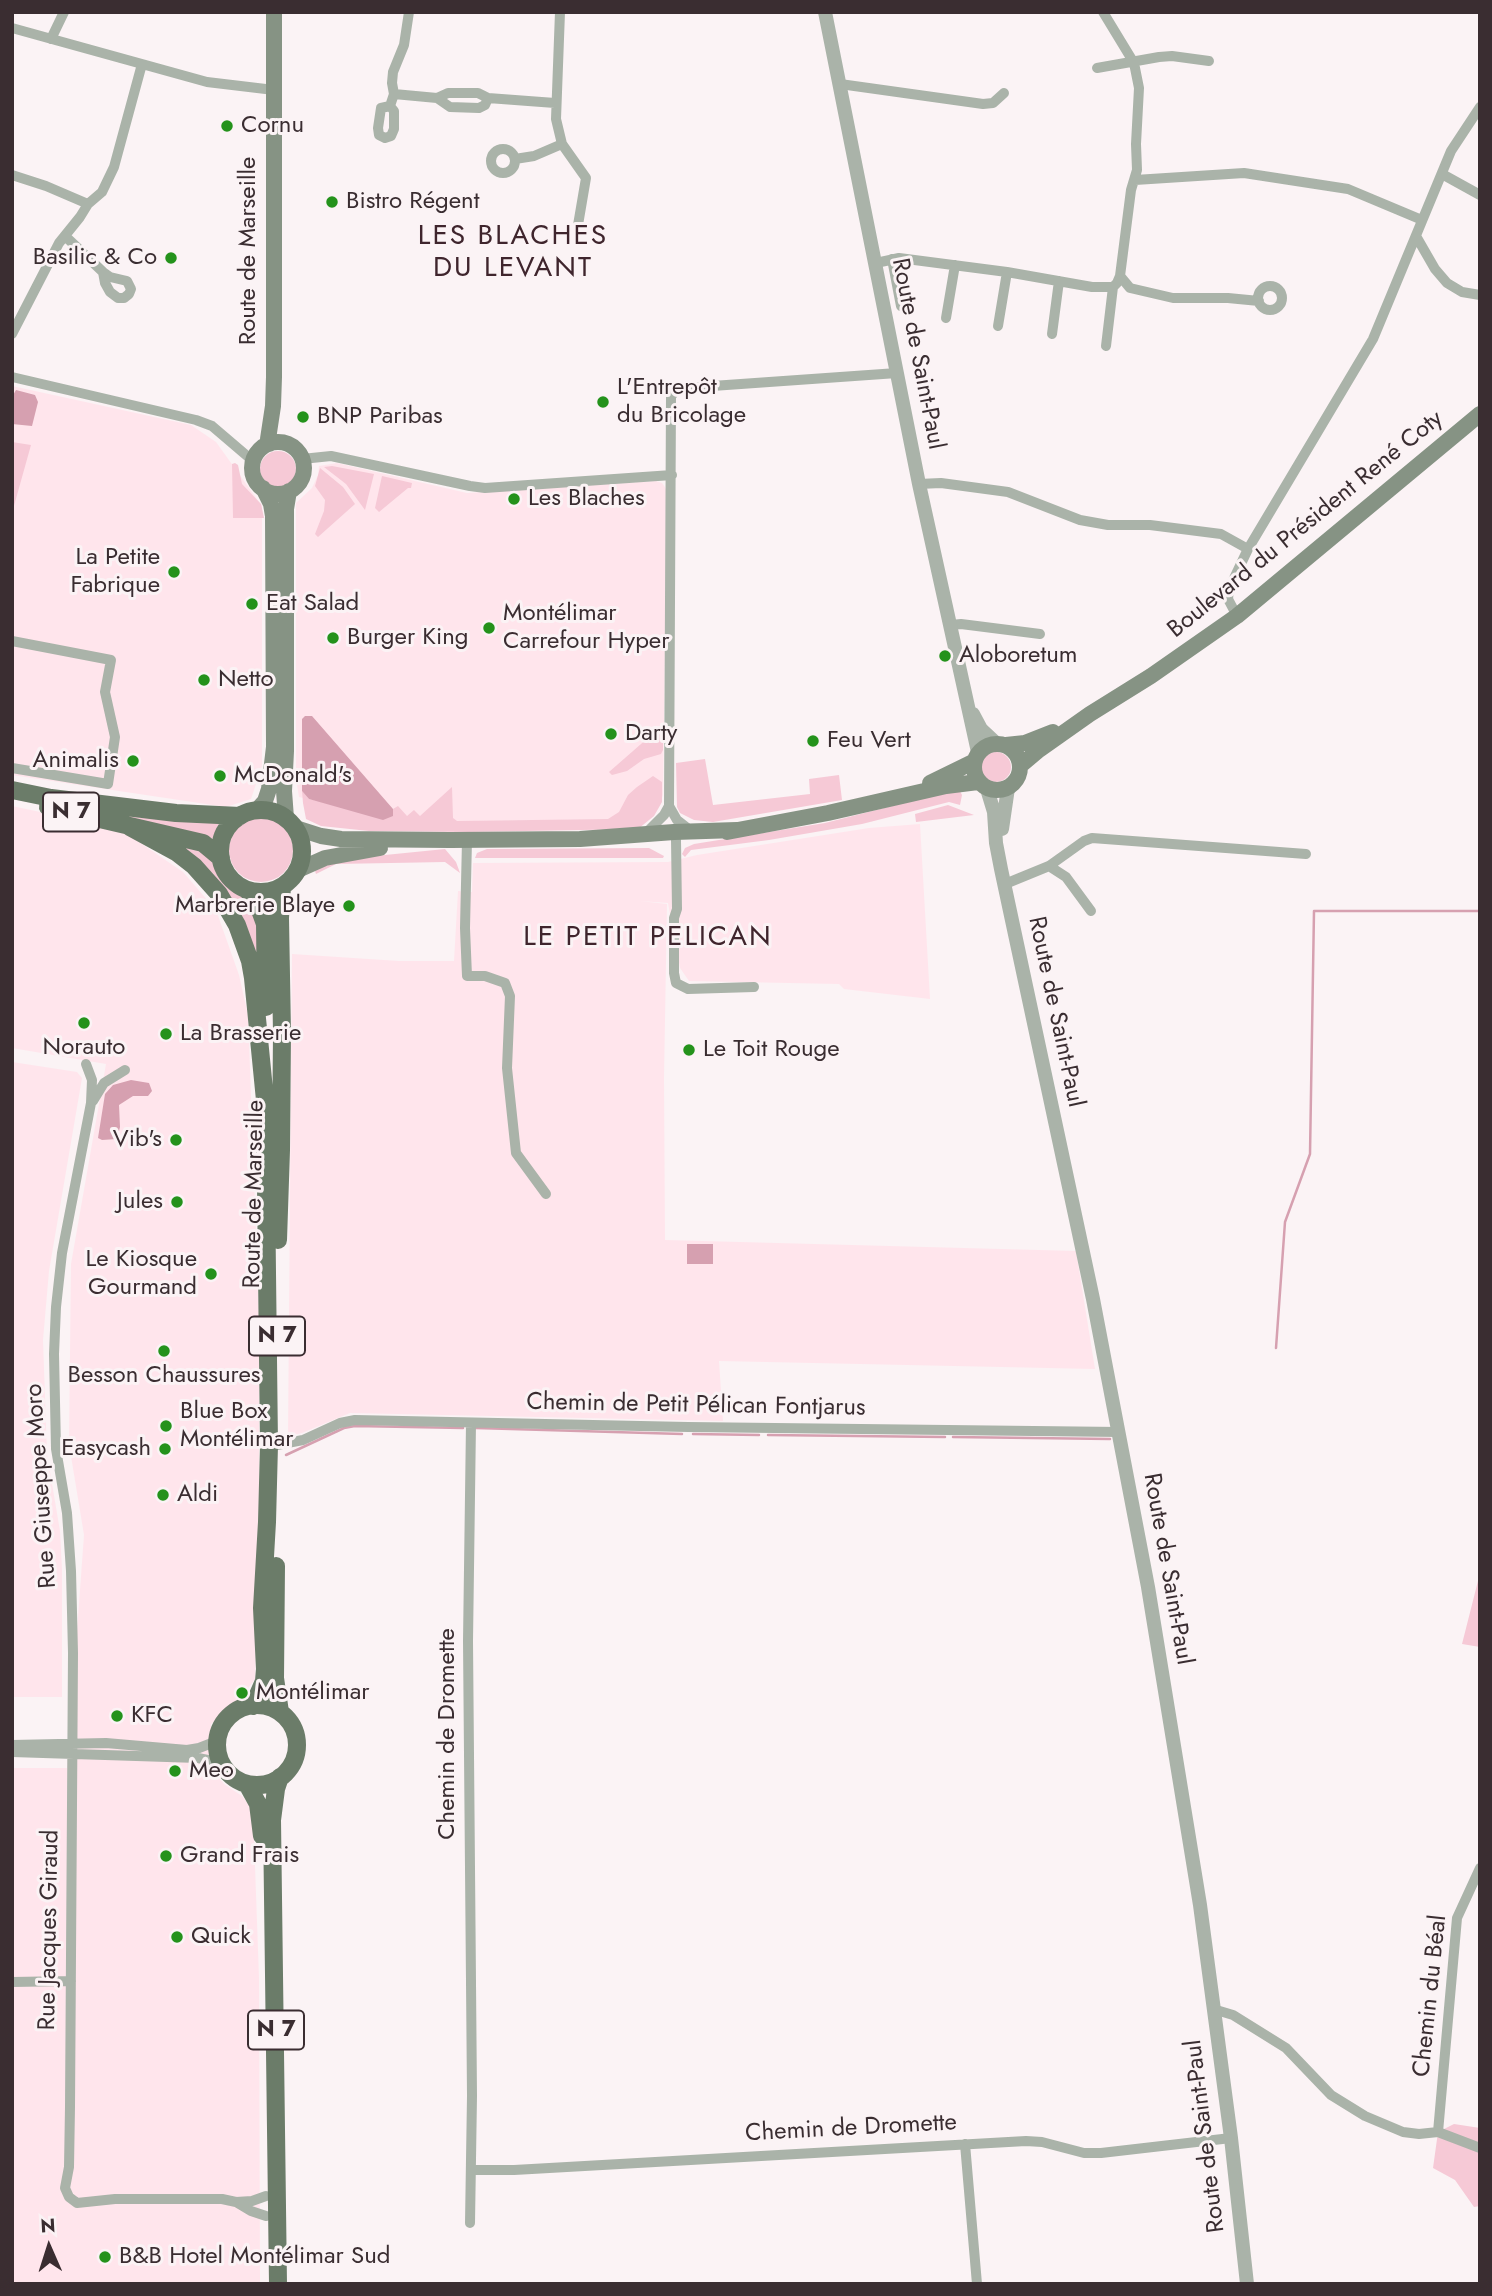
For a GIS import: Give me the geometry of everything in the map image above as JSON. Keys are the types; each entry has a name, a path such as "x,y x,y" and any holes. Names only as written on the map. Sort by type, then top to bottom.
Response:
{"main road":[{"name":"Route de Marseille","path":"274,12 273,406 268,439 277,444"},
{"name":"Boulevard du Président René Coty","path":"1020,766 1090,714 1151,676 1237,616 1480,414"},
{"path":"262,488 277,494 298,485 304,472 298,452 277,444 262,448 253,461 254,476 271,504 273,516 274,747 265,801 230,824 220,846 224,869 230,878 248,891 262,892 282,887 298,870 303,849 291,823 284,792 286,509 289,491"},
{"name":"Boulevard du Président René Coty","path":"1001,744 1025,743 1041,738 1090,714"},
{"path":"580,839 629,843 704,838 828,813 902,794 983,785 997,790 1008,788 1016,781 1020,766 1015,751 1001,744 986,746 975,757 902,794"},
{"path":"975,757 974,773 983,785"},
{"name":"N 7","path":"12,790 51,798 176,813 248,813"},
{"name":"N 7","path":"12,799 130,827 159,841 194,866 219,894 237,925 253,978 264,1084"},
{"path":"248,813 266,810 321,836 341,839 580,839 737,830"},
{"path":"102,820 106,814 115,811 169,816 176,813"},
{"path":"130,827 203,842 221,858"},
{"path":"298,870 325,858 347,853 450,840"},
{"name":"Route de Marseille","path":"280,1712 275,1678 282,887"},
{"name":"N 7","path":"248,891 257,902 265,924 266,936 264,1084"},
{"name":"Route de Marseille","path":"253,1706 264,1681 265,1669 262,1608 269,1445 264,1084"},
{"path":"253,1706 280,1712 295,1732 297,1748 292,1764 270,1783 247,1784 233,1777 222,1763 218,1741 228,1718 239,1710 253,1706"},
{"name":"N 7","path":"278,2284 272,1820 275,1789 280,1777"},
{"name":"N 7","path":"247,1784 258,1804 262,1822 266,2284"}],"street":[{"path":"51,39 64,12"},
{"path":"390,106 394,94 393,72 404,45 409,12"},
{"path":"560,12 556,119 562,144 586,178 578,225"},
{"name":"Route de Saint-Paul","path":"825,12 919,484 968,704 975,757"},
{"path":"1103,12 1134,63 1139,88 1137,170 1126,220 1120,276 1113,287 1106,346"},
{"path":"12,28 207,82 274,90"},
{"path":"1097,68 1172,56 1209,61"},
{"path":"12,334 46,265 88,204 102,192 114,167 142,64"},
{"path":"840,84 983,104 993,103 1004,93"},
{"path":"394,94 437,98 449,93 478,93 488,98 555,103"},
{"path":"1237,616 1228,599 1229,589 1248,549 1373,339 1451,151 1480,107"},
{"path":"515,159 534,156 562,144"},
{"path":"1135,180 1244,173 1349,189 1422,220"},
{"path":"1442,174 1480,195"},
{"path":"12,175 47,186 88,204"},
{"path":"65,236 103,272"},
{"path":"1416,236 1447,284 1462,292 1480,295"},
{"path":"876,263 899,258 1007,272 1091,287 1113,287"},
{"path":"892,260 901,306"},
{"path":"946,318 955,265"},
{"path":"998,326 1007,272"},
{"path":"1120,276 1129,288 1172,299 1228,298 1259,301"},
{"path":"1052,334 1059,281"},
{"path":"646,834 669,806 671,396 675,392 694,387 897,373"},
{"path":"12,377 196,420 212,426 253,461"},
{"path":"302,459 331,456 485,488 672,475"},
{"path":"919,484 963,485 1008,492 1080,520 1108,525 1150,525 1222,534 1248,549"},
{"path":"951,625 1040,634"},
{"path":"12,641 111,660 105,691 115,737 108,784 12,768"},
{"name":"Route de Saint-Paul","path":"968,704 981,729 1001,744"},
{"name":"Route de Saint-Paul","path":"983,785 994,812 996,843 1120,1433 1181,1783 1231,2138 1247,2284"},
{"name":"Route de Saint-Paul","path":"1003,876 1001,834 1008,788"},
{"path":"669,806 677,820 691,831"},
{"path":"1003,876 1049,866 1092,838 1306,853"},
{"path":"467,840 467,976 485,976 505,983 510,996 507,1068 516,1153 546,1194"},
{"path":"676,840 676,983 688,989 754,987"},
{"path":"1049,866 1066,877 1091,911"},
{"name":"Rue Giuseppe Moro","path":"73,1748 71,1571 67,1513 56,1449 54,1354 62,1253 91,1103 92,1080 86,1064"},
{"path":"91,1103 104,1083 125,1070"},
{"name":"Chemin de Petit Pélican Fontjarus","path":"277,1445 303,1440 340,1423 355,1420 1120,1433"},
{"name":"Chemin de Dromette","path":"470,2223 472,2170 468,1641 471,1423"},
{"path":"12,1752 28,1754 106,1743 187,1750 218,1741"},
{"path":"12,1745 198,1758 222,1763"},
{"name":"Rue Jacques Giraud","path":"73,1748 69,2167 65,2188 69,2197 77,2203 115,2199 217,2199 236,2202"},
{"name":"Chemin du Béal","path":"1438,2132 1457,1917 1480,1868"},
{"path":"12,1982 71,1981"},
{"path":"1213,2009 1233,2015 1286,2048 1331,2095 1366,2116 1403,2132 1438,2132 1480,2148"},
{"name":"Chemin de Dromette","path":"472,2170 514,2170 965,2144 1042,2142 1084,2152 1101,2153 1231,2138"},
{"path":"965,2144 976,2284"},
{"path":"236,2202 252,2201 266,2196"},
{"path":"236,2202 266,2216"}],"shaded area":[{"path":"12,386 191,425 216,442 262,506 262,766 251,799 226,807 12,775"},
{"path":"16,390 35,395 38,402 32,426 12,424 12,397"},
{"path":"12,442 31,445 12,513"},
{"path":"278,451 290,457 296,469 290,481 278,487 266,481 260,469 266,457"},
{"path":"337,463 467,493 656,481 662,483 667,490 663,795 658,809 642,819 394,822 299,797 296,779 296,503 312,488 319,466"},
{"path":"232,464 238,465 242,484 261,504 264,518 233,518"},
{"path":"324,467 374,474 365,510 346,484"},
{"path":"320,468 343,487 355,504 318,537 315,534 324,511 325,500 315,486"},
{"path":"382,476 412,483 411,488 379,512 375,508"},
{"path":"312,716 393,809 393,816 383,820 309,799 302,791 302,719"},
{"path":"657,730 663,731 661,754 644,759 627,771 612,775 609,772"},
{"path":"996,752 1007,756 1011,767 1007,778 996,782 985,778 981,767 985,756"},
{"path":"705,759 713,805 810,794 809,779 839,775 842,800 713,822 694,820 680,813 677,807 676,763"},
{"path":"653,776 662,782 662,802 654,816 638,829 468,832 369,831 321,826 306,819 302,791 309,799 393,816 393,809 398,806 407,816 414,810 420,816 452,787 453,818 457,821 608,819 619,812 628,795"},
{"path":"959,789 962,795 960,805 949,802 862,824 691,850 685,857 682,854 685,848 694,844 825,823"},
{"path":"948,805 974,815 916,822 915,814"},
{"path":"12,806 120,829 183,872 216,910 239,975 248,1015 259,1314 259,1540 255,1679 241,1698 211,1724 213,1771 224,1784 242,1796 253,1810 259,1978 260,2284 12,2284 12,1768 67,1768 84,1535 69,1444 71,1264 106,1064 12,1048"},
{"path":"117,814 220,821 211,842"},
{"path":"255,818 267,818 284,827 291,838 291,862 284,873 267,882 255,882 243,877 234,868 229,856 229,844 234,832 243,823"},
{"path":"920,824 930,999 844,989 839,984 689,981 680,968 668,903 640,901 667,904 665,1240 1076,1251 1095,1369 719,1361 723,1421 350,1413 288,1436 292,954 399,961 454,961 458,891 472,892 473,863 668,862 869,828"},
{"path":"185,840 212,855 227,883 249,900 258,912 262,1018 252,950 177,846"},
{"path":"649,848 664,856 663,858 475,858 477,853 487,849"},
{"path":"445,849 456,862 460,873 445,862 336,864 316,874 315,871 335,860"},
{"path":"12,1062 77,1072 82,1078 49,1271 43,1340 47,1454 60,1531 62,1697 12,1697"},
{"path":"131,1080 149,1083 152,1091 148,1096 133,1096 119,1105 120,1127 117,1139 98,1138 105,1094 113,1085"},
{"path":"687,1244 713,1244 713,1264 687,1264"},
{"path":"1480,1573 1480,1647 1462,1644"},
{"path":"1454,2124 1480,2128 1480,2206 1474,2207 1455,2180 1433,2168 1438,2132"}],"waterway":[{"path":"1276,1348 1285,1222 1310,1154 1314,911 1480,911"},
{"path":"286,1455 344,1428 355,1426 463,1428"},
{"path":"476,1428 682,1434"},
{"path":"693,1434 759,1435"},
{"path":"768,1435 945,1437"},
{"path":"953,1437 1110,1439"}],"place":[{"name":"Cornu","path":"227,126"},
{"name":"Bistro Régent","path":"332,202"},
{"name":"Basilic & Co","path":"171,258"},
{"name":"L'Entrepôt du Bricolage","path":"603,402"},
{"name":"BNP Paribas","path":"303,417"},
{"name":"Les Blaches","path":"514,499"},
{"name":"La Petite Fabrique","path":"174,572"},
{"name":"Eat Salad","path":"252,604"},
{"name":"Montélimar Carrefour Hyper","path":"489,628"},
{"name":"Burger King","path":"333,638"},
{"name":"Aloboretum","path":"945,656"},
{"name":"Netto","path":"204,680"},
{"name":"Darty","path":"611,734"},
{"name":"Feu Vert","path":"813,741"},
{"name":"Animalis","path":"133,761"},
{"name":"McDonald's","path":"220,776"},
{"name":"Marbrerie Blaye","path":"349,906"},
{"name":"Norauto","path":"84,1023"},
{"name":"La Brasserie","path":"166,1034"},
{"name":"Le Toit Rouge","path":"689,1050"},
{"name":"Vib's","path":"176,1140"},
{"name":"Jules","path":"177,1202"},
{"name":"Le Kiosque Gourmand","path":"211,1274"},
{"name":"Besson Chaussures","path":"164,1351"},
{"name":"Blue Box Montélimar","path":"166,1426"},
{"name":"Easycash","path":"165,1449"},
{"name":"Aldi","path":"163,1495"},
{"name":"Montélimar","path":"242,1693"},
{"name":"KFC","path":"117,1716"},
{"name":"Meo","path":"175,1771"},
{"name":"Grand Frais","path":"166,1856"},
{"name":"Quick","path":"177,1937"},
{"name":"B&B Hotel Montélimar Sud","path":"105,2257"}],"district":[{"name":"LES BLACHES DU LEVANT","path":"513,253"},
{"name":"LE PETIT PELICAN","path":"648,938"}]}
